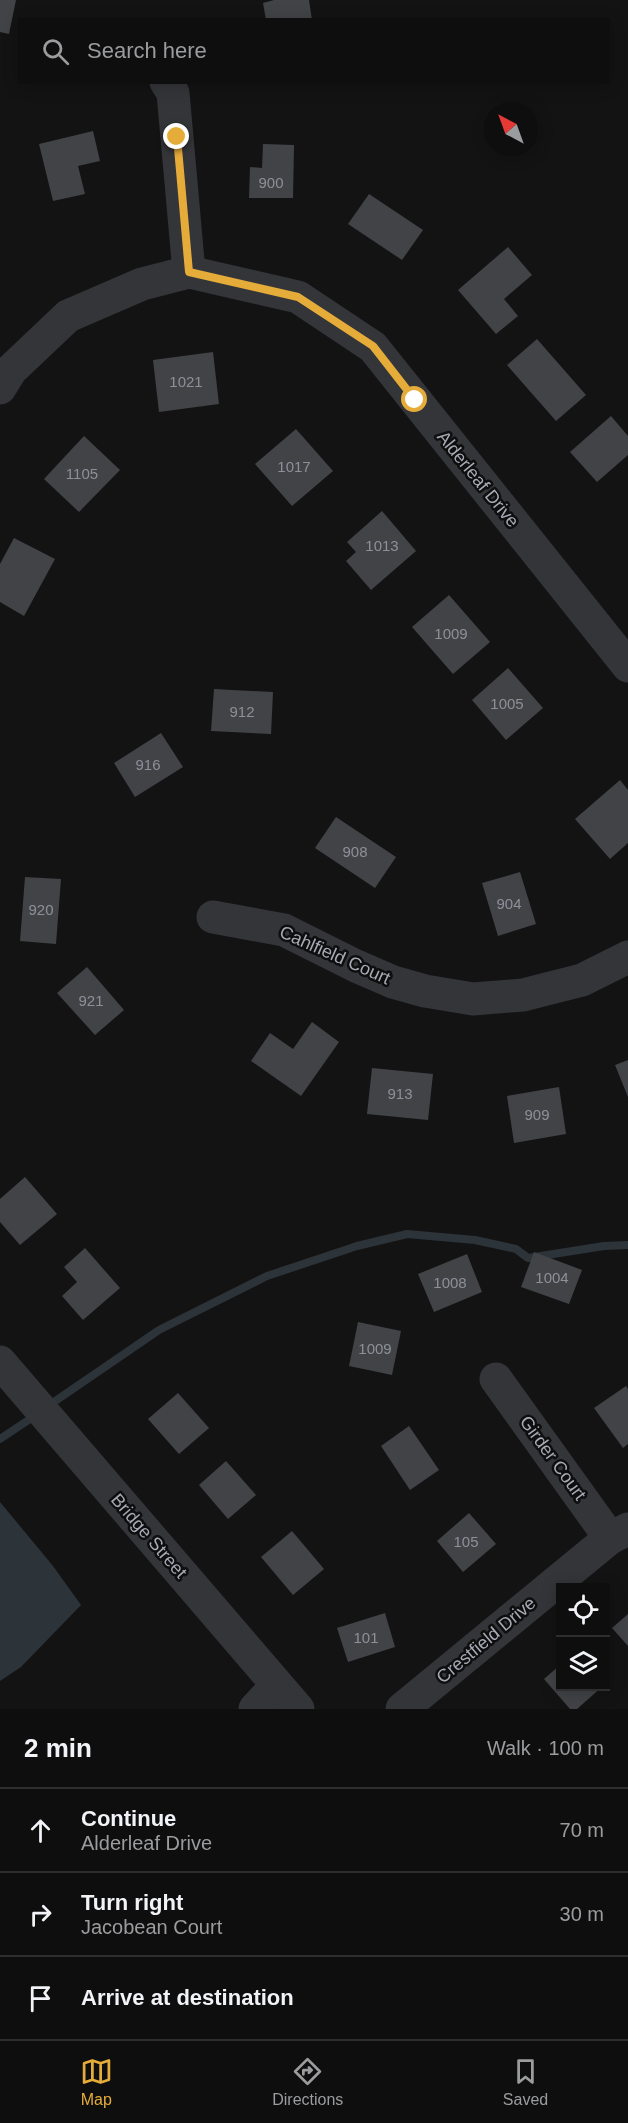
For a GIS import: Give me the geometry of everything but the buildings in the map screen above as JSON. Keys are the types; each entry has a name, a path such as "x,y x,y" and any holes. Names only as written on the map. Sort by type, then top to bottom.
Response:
{"street":[{"path":"167,84 173,93 189,272"},
{"name":"Alderleaf Drive","path":"0,388 11,370 68,315 142,284 189,272 298,297 373,346 628,666"},
{"name":"Cahlfield Court","path":"213,917 284,930 393,982 426,991 472,999 523,995 582,980 628,957"},
{"name":"Bridge Street","path":"0,1362 288,1697"},
{"name":"Girder Court","path":"496,1379 619,1533"},
{"name":"Crestfield Drive","path":"402,1709 619,1533"},
{"path":"255,1709 288,1697"}],"shaded area":[{"path":"0,1502 53,1566 81,1605 21,1667 0,1681"}],"waterway":[{"path":"48,1406 159,1330 267,1276 357,1246 407,1234 475,1240 516,1249 528,1258 604,1246 628,1245"},
{"path":"0,1439 36,1415"}],"route":[{"path":"177,137 189,272 298,297 373,346 415,400"}]}
